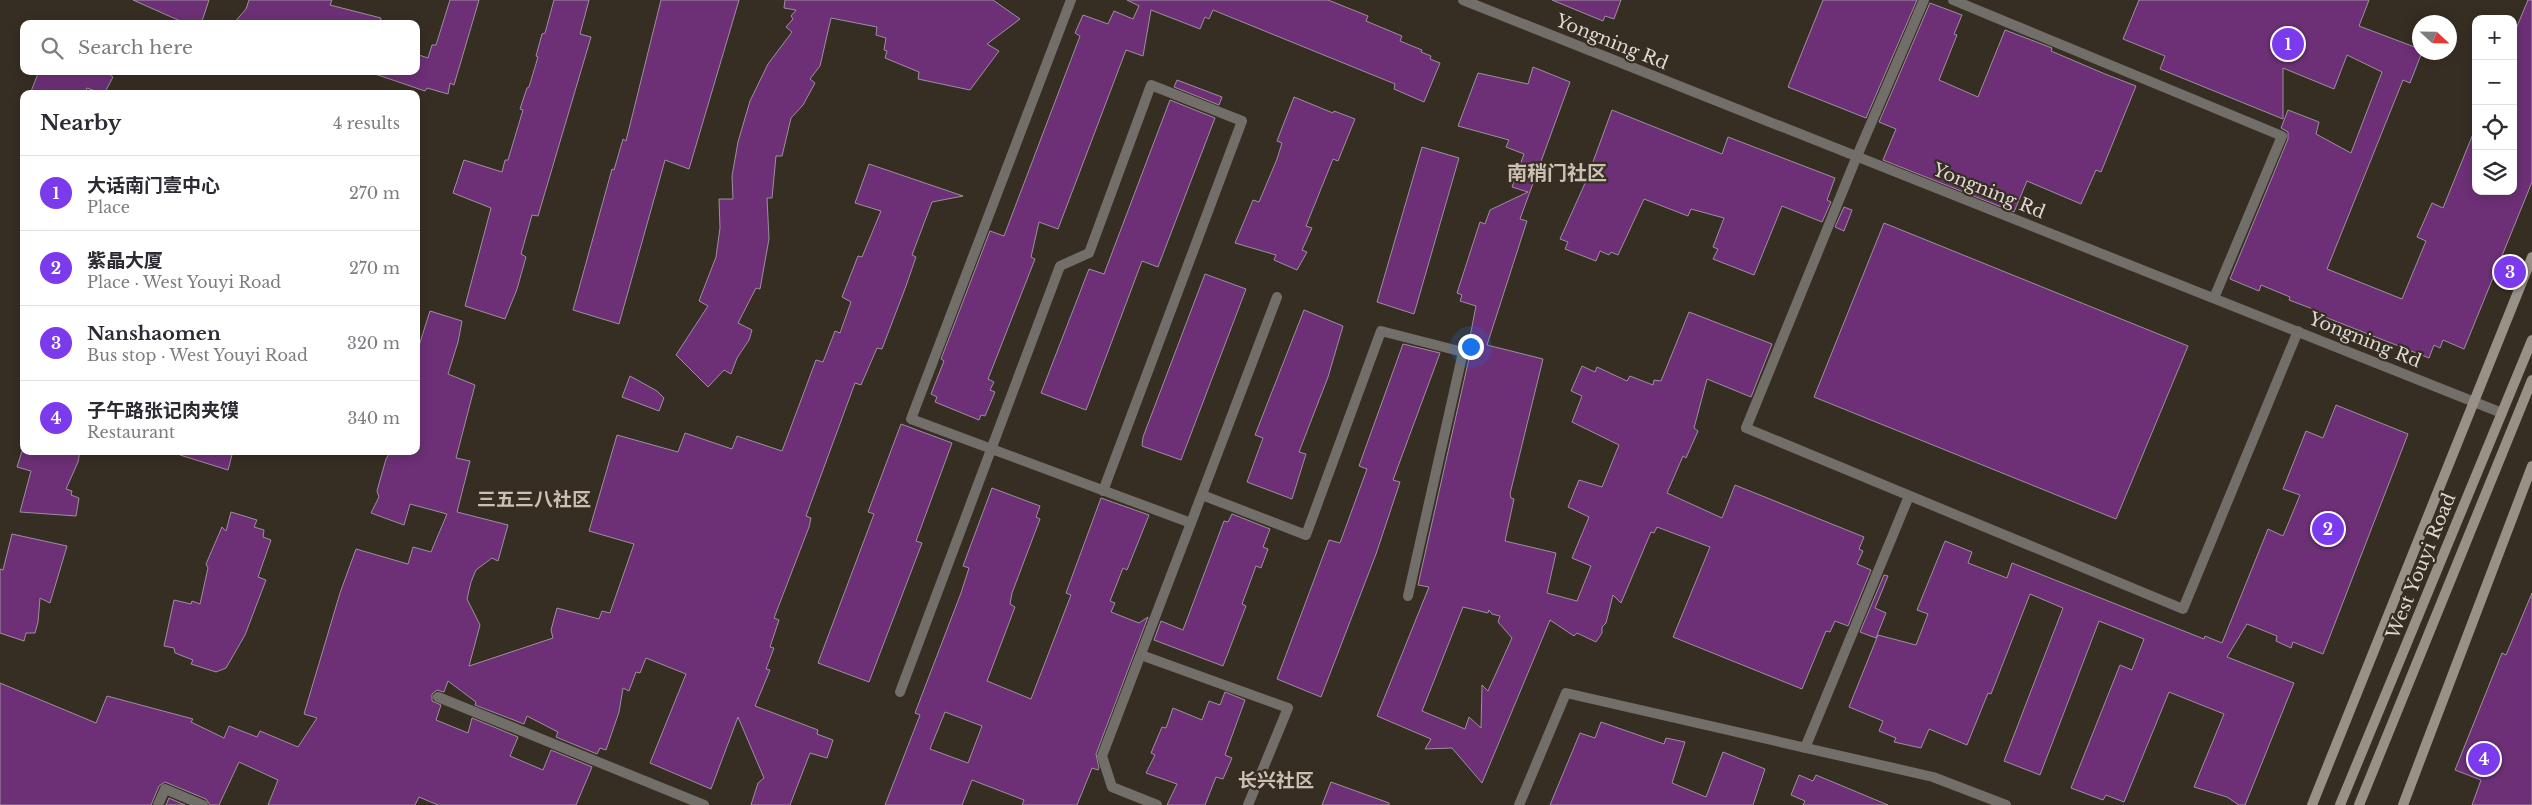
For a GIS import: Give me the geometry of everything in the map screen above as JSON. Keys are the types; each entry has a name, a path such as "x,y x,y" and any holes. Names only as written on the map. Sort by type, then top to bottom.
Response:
{"main road":[{"path":"2312,805 2532,257"},
{"name":"West Youyi Road","path":"2340,805 2532,340"},
{"name":"West Youyi Road","path":"2359,805 2532,380"},
{"path":"2403,805 2532,466"}],"street":[{"path":"1071,0 911,419 1191,524"},
{"name":"Yongning Rd","path":"1463,0 2502,412"},
{"path":"1924,0 1857,156 1746,428 2183,609 2298,331"},
{"path":"1953,0 2282,136 2214,298"},
{"path":"900,692 1060,266 1088,253 1151,84 1242,121 1103,490"},
{"path":"1157,805 1112,787 1102,756 1277,297"},
{"path":"1202,495 1306,535 1381,331 1463,352 1408,596"},
{"path":"1805,748 1909,496"},
{"path":"1141,655 1288,708 1248,805"},
{"path":"1519,805 1566,693 1933,777 2006,805"},
{"path":"438,697 704,805"},
{"path":"158,805 165,789 203,805"}],"building":[{"path":"133,0 209,0 202,20 178,20"},
{"path":"249,0 332,0 330,5 381,18 381,20 236,20 246,9"},
{"path":"450,0 479,0 454,85 450,83 448,94 427,88 425,91 378,75 420,75 420,55 428,58 432,45 436,45"},
{"path":"554,0 589,0 580,34 591,37 538,216 532,215 521,254 526,257 517,289 505,319 465,306 491,208 453,193 464,160 502,172 505,160 508,160 523,110 520,109 529,87 538,57 536,56 542,34 545,33"},
{"path":"661,0 739,0 689,169 665,160 619,324 573,310 612,169 614,170 623,139 626,141"},
{"path":"785,0 993,0 1020,19 987,44 999,51 970,90 918,79 919,72 885,58 887,51 884,50 886,38 876,35 877,27 831,18 820,66 810,79 815,83 803,105 791,118 782,156 776,156 772,198 767,198 769,239 760,289 756,288 738,323 752,330 749,340 737,358 731,374 724,370 708,387 676,355 708,306 699,301 716,257 720,228 719,199 733,199 732,176 738,142 750,101 768,64 792,32 786,27 793,19 791,16 796,10 784,8"},
{"path":"1127,0 1328,0 1368,16 1366,21 1402,36 1400,41 1422,50 1421,52 1431,56 1430,59 1440,63 1424,102 1394,89 1395,84 1213,10 1209,19 1205,17 1200,29 1151,10 1143,56 1126,50 1058,229 1039,222 1031,257 1035,259 988,379 994,382 990,390 995,392 985,416 981,415 979,420 935,402 937,397 931,394 944,361 941,359 990,231 1004,236 1080,36 1075,33 1083,15 1108,24 1114,11 1133,19 1139,6"},
{"path":"1552,0 1621,0 1614,19 1605,16 1603,21"},
{"path":"1823,0 1917,0 1866,118 1788,87"},
{"path":"2139,0 2369,0 2359,26 2412,46 2412,60 2419,60 2410,83 2403,80 2327,269 2402,299 2426,241 2417,237 2432,203 2443,208 2472,136 2472,195 2517,195 2517,26 2528,0 2532,0 2532,182 2464,349 2443,340 2440,348 2434,345 2429,358 2325,317 2326,314 2289,300 2290,297 2261,285 2259,291 2230,279 2288,139 2288,132 2281,128 2288,110 2319,122 2316,134 2351,153 2382,72 2347,55 2334,89 2283,68 2283,119 2160,69 2165,56 2123,39"},
{"path":"1930,3 1962,15 1954,34 1957,35 1939,80 1978,97 2005,30 2052,48 2051,51 2136,86 2101,172 2096,170 2081,204 2027,181 2014,212 1883,160 1896,129 1879,122"},
{"path":"1533,67 1570,82 1520,219 1527,221 1487,345 1543,359 1510,494 1511,498 1514,499 1505,541 1556,553 1547,593 1577,601 1591,566 1572,558 1589,517 1568,507 1579,480 1602,487 1619,445 1572,422 1582,396 1571,391 1582,366 1595,372 1597,367 1627,381 1630,376 1653,385 1654,380 1661,381 1689,312 1772,344 1751,397 1707,379 1694,428 1698,431 1686,458 1683,456 1667,493 1722,518 1735,485 1864,537 1859,549 1863,551 1857,564 1871,570 1848,626 1835,621 1830,632 1826,631 1802,689 1673,637 1710,547 1657,527 1654,533 1651,532 1621,603 1613,595 1606,623 1602,627 1602,633 1596,642 1577,633 1574,636 1550,620 1482,783 1452,748 1425,749 1431,739 1377,716 1429,587 1418,585 1470,354 1468,347 1476,306 1460,301 1462,295 1457,293 1480,222 1485,224 1490,210 1528,192 1512,187 1524,154 1506,147 1509,140 1458,126 1478,73 1528,84","holes":["1463,607 1488,613 1489,610 1492,614 1500,616 1498,622 1512,638 1488,691 1482,685 1481,728 1469,717 1465,729 1422,711"]},
{"path":"37,75 110,75 113,77 106,90 87,88 86,90 32,90"},
{"path":"1177,80 1222,97 1219,105 1174,87"},
{"path":"1294,97 1333,113 1334,111 1355,119 1338,161 1333,159 1306,226 1312,228 1302,250 1307,252 1297,270 1274,260 1276,255 1235,243 1253,200 1259,202 1277,159 1282,143 1277,141"},
{"path":"1170,100 1215,118 1158,267 1142,261 1086,410 1041,393 1089,269 1104,274"},
{"path":"1612,110 1722,154 1728,137 1835,178 1827,200 1831,202 1822,222 1782,206 1754,275 1713,259 1718,249 1713,247 1724,218 1691,209 1688,216 1644,199 1618,255 1611,252 1609,255 1600,251 1596,261 1565,249 1568,242 1560,239 1586,181"},
{"path":"1422,147 1459,158 1414,314 1377,302"},
{"path":"869,164 963,196 932,202 912,255 916,257 882,349 877,348 861,385 855,383 806,516 811,518 809,527 774,618 779,620 770,647 774,648 766,669 770,670 755,706 818,730 817,734 833,740 827,758 810,753 790,805 751,805 758,783 764,778 738,717 711,789 650,763 686,674 646,658 640,673 636,672 629,691 623,688 619,712 606,750 600,748 597,754 556,737 558,732 527,716 524,724 475,705 476,702 448,681 444,692 437,690 432,694 432,701 441,705 436,720 468,733 472,718 518,737 510,756 543,770 551,750 592,767 576,805 438,805 419,797 415,805 268,805 278,780 239,762 219,805 210,805 206,799 165,782 159,786 151,805 0,805 0,683 96,723 107,696 193,719 191,722 224,738 229,726 257,737 260,731 298,747 317,718 304,714 340,593 356,549 408,564 413,547 431,552 447,514 410,504 404,525 371,513 379,497 377,491 388,455 420,455 420,342 430,311 462,321 448,374 475,385 456,458 470,461 457,512 508,525 498,561 492,558 476,570 471,582 467,599 480,625 469,666 553,638 551,630 557,608 599,619 602,611 610,613 634,544 589,531 617,435 678,452 685,433 732,449 737,436 782,451 816,360 823,362 835,331 840,333 851,302 842,297 858,256 862,257 881,211 855,203"},
{"path":"1844,207 1852,210 1844,231 1835,227"},
{"path":"1884,223 2188,346 2116,519 1814,397"},
{"path":"1205,274 1246,289 1181,460 1142,446 1143,437"},
{"path":"1304,310 1343,326 1328,377 1299,452 1306,454 1292,499 1247,482 1263,438 1255,435"},
{"path":"1403,344 1440,353 1393,480 1400,482 1376,554 1321,697 1277,679 1329,540 1340,543 1367,469 1359,466"},
{"path":"630,376 657,391 664,398 659,411 622,397"},
{"path":"2336,405 2408,434 2323,654 2293,642 2291,648 2276,641 2277,636 2247,624 2227,657 2294,683 2245,805 2239,805 2227,797 2194,787 2224,714 2169,692 2124,802 2106,795 2103,800 2071,788 2120,665 2132,670 2144,639 2099,621 2040,775 2004,761 2063,608 2030,594 1991,694 1988,693 1967,745 1929,729 1921,748 1894,742 1896,738 1879,731 1883,721 1849,707 1878,635 1916,645 1928,614 1917,610 1945,541 1972,552 1968,563 2007,578 2012,563 2204,639 2205,636 2222,643 2268,529 2283,536 2300,495 2283,489 2306,431 2323,438"},
{"path":"901,424 952,443 916,541 922,543 869,682 818,663 874,514 868,512"},
{"path":"21,455 79,455 66,489 72,491 71,495 79,498 76,516 20,512 31,471 17,467"},
{"path":"180,455 232,455 228,470"},
{"path":"992,488 1040,506 1036,517 1040,519 1012,593 1010,604 1015,607 987,681 1031,699 1071,595 1066,593 1101,498 1149,515 1127,570 1123,568 1110,601 1115,603 1111,612 1139,623 1148,617 1096,754 1099,768 1098,770 1092,768 1077,805 1022,805 1024,800 972,780 962,805 885,805 920,715 915,713 961,593 969,568 963,566","holes":["945,712 982,726 968,763 930,749"]},
{"path":"231,512 257,520 254,527 264,530 263,537 271,540 258,577 266,580 245,635 226,668 216,672 191,664 193,660 175,653 174,648 164,646 174,600 191,604 192,601 200,604 208,568 206,564 222,527 226,531"},
{"path":"1232,514 1270,529 1263,547 1268,549 1261,568 1256,566 1242,604 1246,606 1223,666 1154,640 1161,621 1183,630 1224,521 1228,522"},
{"path":"12,534 67,546 50,603 40,598 35,633 26,633 24,641 0,633 0,569 3,570"},
{"path":"1884,575 1888,576 1875,608 1886,613 1876,638 1860,632"},
{"path":"2532,593 2532,805 2472,805 2481,780 2455,770 2502,653 2506,655"},
{"path":"1225,692 1245,700 1225,755 1232,758 1223,779 1216,777 1205,805 1167,805 1177,784 1146,773 1155,755 1151,753 1162,727 1166,728 1173,708 1202,720 1209,701 1220,705"},
{"path":"1601,722 1664,744 1666,738 1685,742 1672,783 1706,797 1723,752 1765,769 1753,805 1550,805 1580,733 1595,738"},
{"path":"1799,775 1813,781 1816,775 1888,805 1803,805 1805,801 1791,795"},
{"path":"1331,782 1389,803 1389,805 1322,805"},
{"path":"169,798 185,805 166,805"}],"place":[{"name":"大话南门壹中心","path":"2288,44"},
{"name":"Nanshaomen","path":"2510,272"},
{"name":"紫晶大厦","path":"2328,529"},
{"name":"子午路张记肉夹馍","path":"2484,759"}],"district":[{"name":"南稍门社区","path":"1557,173"},
{"name":"三五三八社区","path":"534,499"},
{"name":"长兴社区","path":"1276,780"}]}
